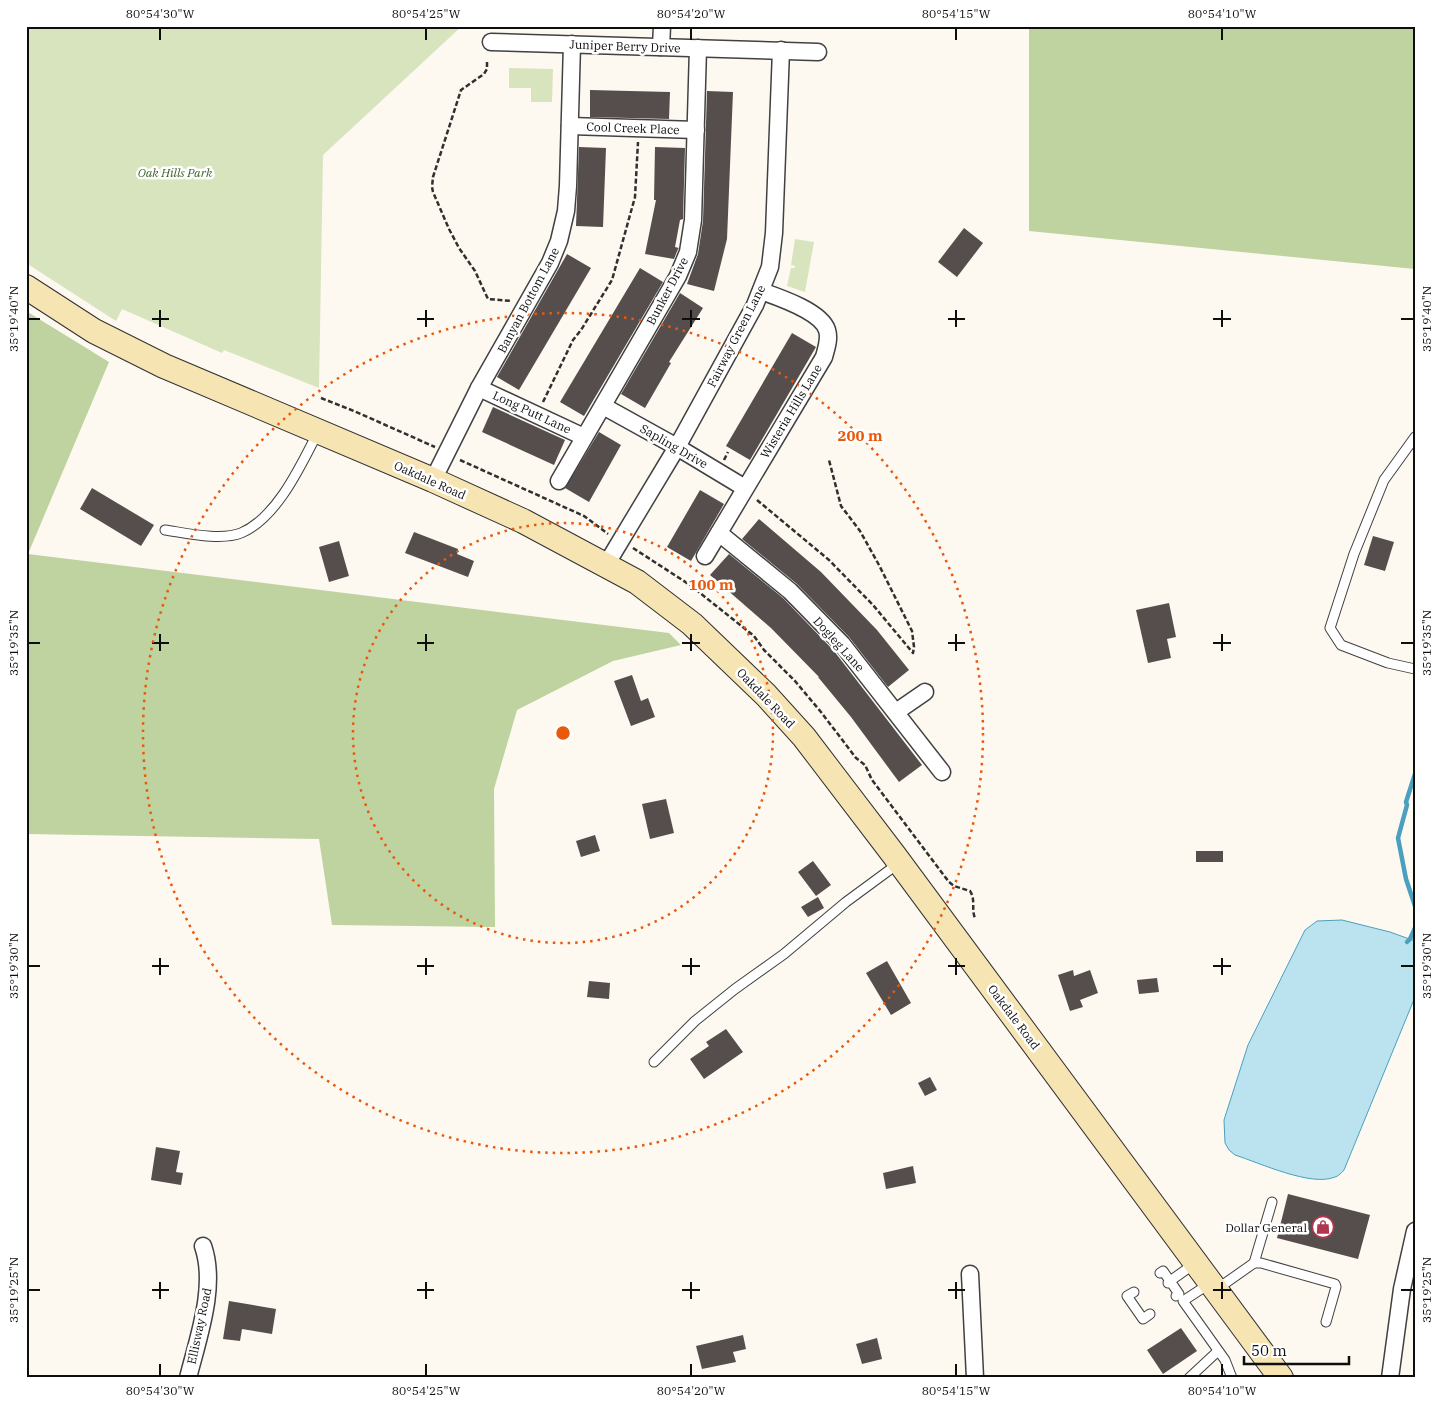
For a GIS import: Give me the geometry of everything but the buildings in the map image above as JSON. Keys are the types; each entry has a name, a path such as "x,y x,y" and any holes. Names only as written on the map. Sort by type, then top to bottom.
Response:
{"main road":[{"name":"Oakdale Road","path":"26,287 94,331 164,366 433,480 523,521 636,582 692,624 766,695 804,737 900,863 1214,1286 1275,1377"}],"street":[{"path":"661,47 662,26"},
{"name":"Juniper Berry Drive","path":"491,42 818,52"},
{"name":"Banyan Bottom Lane","path":"433,480 479,388 550,263 559,240 566,211 568,186 572,44"},
{"name":"Bunker Drive","path":"559,481 678,276 688,252 693,220 698,48"},
{"name":"Fairway Green Lane","path":"606,565 677,447 755,305 770,267 774,233 781,50"},
{"name":"Cool Creek Place","path":"570,126 696,130"},
{"name":"Wisteria Hills Lane","path":"705,556 719,533 749,493 824,357 828,343 827,330 821,321 782,299 760,291"},
{"name":"Long Putt Lane","path":"479,388 584,437"},
{"name":"Sapling Drive","path":"602,406 677,447 749,493"},
{"name":"Dogleg Lane","path":"719,533 796,598 842,644 942,772"},
{"path":"896,712 924,692"},
{"path":"1390,1378 1411,1266 1415,1231"},
{"name":"Ellisway Road","path":"188,1378 205,1307 208,1282 208,1263 202,1246"},
{"path":"970,1274 975,1378"}],"lane":[{"path":"166,530 208,537 240,534 258,523 290,487 318,432"},
{"path":"1415,437 1384,480 1354,554 1330,628 1341,645 1388,663 1415,669"},
{"path":"654,1062 695,1021 735,989 784,954 846,902 900,863"},
{"path":"1254,1264 1272,1202"},
{"path":"1169,1282 1196,1262"},
{"path":"1180,1297 1214,1286 1254,1264 1261,1263 1335,1284 1336,1288 1326,1322"},
{"path":"1160,1273 1163,1271 1225,1360 1232,1378"},
{"path":"1134,1292 1128,1296 1138,1305 1143,1319 1150,1314"},
{"path":"1189,1378 1218,1351"}],"path":[{"path":"487,62 487,69 484,74 461,90 433,177 432,187 454,240 475,271 488,299 515,300"},
{"path":"540,408 572,340 612,280 635,197 638,136"},
{"path":"321,398 354,411 584,516 610,535"},
{"path":"749,493 829,560 873,605 913,653 914,638 912,631 876,559 860,531 841,506 829,460"},
{"path":"630,546 690,585 754,636 764,650 816,706 856,758 865,765 872,780 949,882 954,886 970,891 973,896 973,913 975,918"}],"green space":[{"name":"Oak Hills Park","path":"26,26 462,26 323,155 319,388 224,350 222,353 122,309 116,321 26,263"},
{"path":"1029,26 1415,26 1415,269 1029,231"},
{"path":"509,68 553,69 552,102 531,102 531,88 509,88"},
{"path":"795,239 814,242 805,292 787,286 791,268 795,268 795,266 791,265"},
{"path":"26,311 109,362 28,554 669,633 681,645 613,661 517,710 494,789 495,927 332,925 319,839 26,834"}],"water":[{"path":"1342,920 1390,932 1415,941 1415,997 1344,1170 1335,1177 1313,1179 1285,1173 1235,1155 1225,1143 1224,1120 1248,1045 1305,930 1317,921"}],"waterway":[{"path":"1415,774 1406,802 1407,805 1398,838 1406,879 1415,906"},
{"path":"1407,942 1415,928"}],"place":[{"name":"Dollar General","path":"1323,1227"}]}
